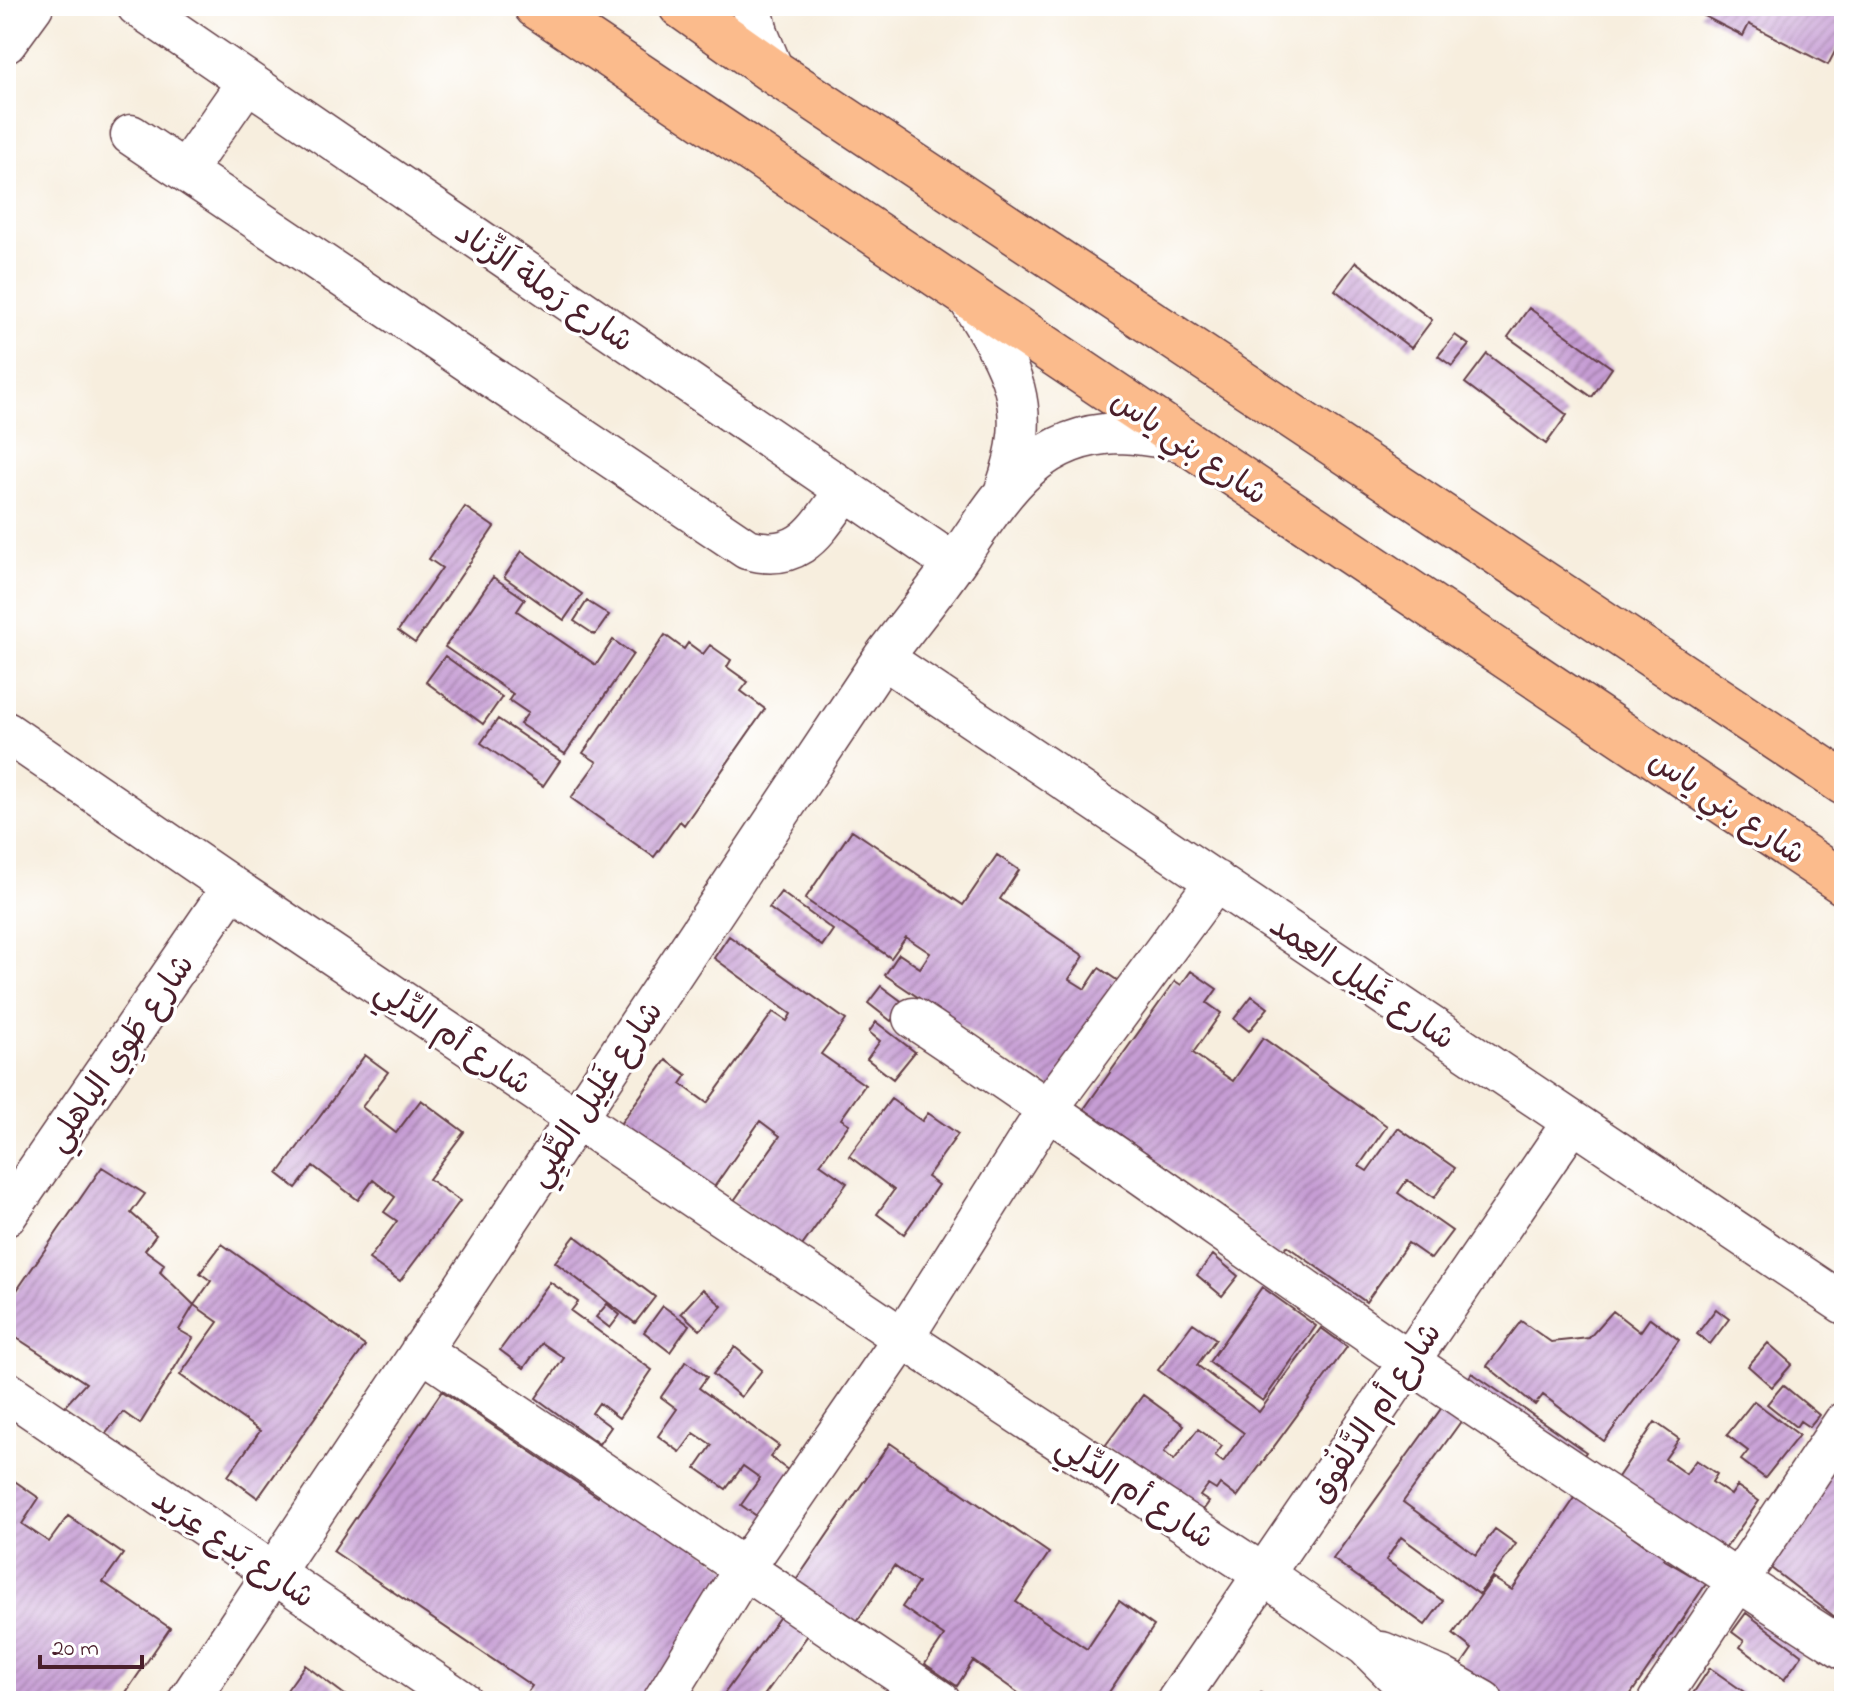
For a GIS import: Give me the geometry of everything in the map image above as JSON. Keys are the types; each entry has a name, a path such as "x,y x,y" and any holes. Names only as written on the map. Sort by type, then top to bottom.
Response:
{"main road":[{"name":"شارع بني ياس","path":"536,6 1844,883"},
{"path":"681,6 774,72 1844,783"}],"street":[{"path":"6,43 33,6"},
{"name":"شارع رَملة اَلزِّناد","path":"137,6 954,564"},
{"path":"751,6 774,72"},
{"path":"185,171 247,82"},
{"path":"131,135 747,549 771,554 795,548 809,539 845,491"},
{"name":"شارع غَلِيل الطَّيِي","path":"966,295 1011,371 1018,401 1020,431 1015,461 1005,490"},
{"name":"شارع غَلِيل الطَّيِي","path":"188,1701 883,658 1005,490 1028,466 1077,439 1119,433 1185,442"},
{"name":"شارع غَلِيل العِمد","path":"883,658 1844,1304"},
{"name":"شارع أم الدِّلِي","path":"6,732 903,1338 1263,1574 1366,1646 1421,1701"},
{"path":"663,1701 744,1569 903,1338 1049,1107 1216,881"},
{"name":"شارع طَوِي الياهلِي","path":"7,1214 232,887"},
{"path":"913,1018 1049,1107 1409,1361 1738,1582 1844,1649"},
{"name":"شارع أم الدَّلفُوق","path":"1177,1701 1572,1123"},
{"path":"421,1350 940,1701"},
{"name":"شارع بَدع عِرَيد","path":"6,1391 462,1701"},
{"path":"1658,1701 1844,1422"},
{"name":"شارع أم الدِّلِي","path":"1366,1646 1441,1677 1483,1701"}],"building":[{"path":"1705,6 1844,6 1844,34 1828,65 1749,24 1743,36 1700,14"},
{"path":"1356,262 1432,320 1411,348 1335,290"},
{"path":"1529,308 1612,368 1592,397 1508,337"},
{"path":"1455,335 1469,345 1452,366 1438,356"},
{"path":"1487,354 1567,415 1546,444 1465,383"},
{"path":"465,507 494,527 415,643 398,631 442,568 429,559"},
{"path":"522,551 582,594 564,620 504,577"},
{"path":"493,577 525,599 517,611 596,665 613,640 633,654 565,754 520,724 528,713 509,700 513,694 445,647"},
{"path":"587,601 609,615 595,635 574,621"},
{"path":"665,635 684,649 688,643 703,654 710,645 731,660 727,667 748,682 741,691 765,709 684,825 680,821 654,857 571,798 597,762 583,753"},
{"path":"445,656 502,697 483,724 426,682"},
{"path":"498,719 560,761 543,786 481,743"},
{"path":"852,830 963,905 997,855 1019,870 1000,899 1084,956 1069,979 1085,989 1099,968 1124,985 1054,1089 885,975 899,954 920,968 930,953 906,937 891,958 805,899"},
{"path":"781,892 833,930 822,946 769,908"},
{"path":"729,936 846,1020 821,1054 865,1085 841,1119 849,1124 820,1164 847,1183 799,1250 733,1202 780,1136 760,1121 712,1190 613,1134 666,1060 687,1075 681,1084 707,1103 773,1012 787,1021 791,1014 714,958"},
{"path":"1191,971 1217,989 1207,1003 1221,1013 1193,1053 1233,1081 1263,1038 1387,1126 1359,1166 1367,1171 1398,1128 1455,1168 1434,1198 1407,1180 1398,1193 1452,1231 1431,1259 1408,1243 1366,1302 1287,1246 1277,1258 1232,1214 1084,1109 1175,981 1181,985"},
{"path":"881,986 904,1003 891,1021 868,1003"},
{"path":"1252,996 1268,1008 1249,1031 1234,1019"},
{"path":"876,1022 915,1052 893,1079 867,1059 880,1041 869,1032"},
{"path":"365,1055 388,1072 362,1107 396,1133 421,1100 464,1132 429,1179 460,1201 400,1281 369,1259 397,1221 384,1212 395,1197 373,1180 358,1200 313,1166 296,1188 278,1174"},
{"path":"891,1099 922,1121 928,1113 958,1134 927,1177 938,1185 904,1234 877,1214 894,1190 849,1156"},
{"path":"102,1167 145,1194 131,1213 156,1235 145,1250 164,1264 160,1272 194,1305 179,1330 193,1338 140,1424 123,1412 103,1437 64,1407 86,1383 6,1331 6,1306"},
{"path":"575,1236 655,1297 635,1323 555,1262"},
{"path":"222,1244 365,1346 258,1498 228,1476 260,1431 180,1375 218,1322 194,1305 211,1281 200,1273"},
{"path":"1213,1255 1238,1276 1222,1296 1197,1275"},
{"path":"550,1282 578,1302 571,1311 652,1370 619,1418 599,1403 592,1413 611,1427 599,1444 536,1398 564,1358 542,1343 524,1368 500,1350"},
{"path":"1262,1287 1316,1326 1263,1401 1209,1362"},
{"path":"703,1289 722,1306 700,1330 681,1313"},
{"path":"607,1304 620,1315 610,1328 596,1317"},
{"path":"663,1306 689,1325 670,1352 644,1332"},
{"path":"1716,1309 1729,1319 1710,1344 1697,1334"},
{"path":"1613,1311 1640,1332 1650,1318 1679,1340 1604,1441 1543,1395 1535,1405 1487,1366 1521,1321 1551,1342 1589,1338"},
{"path":"1193,1323 1216,1339 1197,1365 1259,1412 1321,1328 1347,1347 1237,1497 1220,1484 1216,1490 1208,1485 1200,1496 1209,1502 1193,1524 1157,1484 1105,1446 1143,1395 1184,1425 1164,1452 1174,1460 1198,1429 1222,1446 1215,1456 1223,1462 1244,1433 1158,1370"},
{"path":"1768,1343 1792,1364 1772,1387 1748,1366"},
{"path":"735,1347 762,1370 741,1397 713,1374"},
{"path":"686,1361 707,1377 699,1388 779,1446 770,1457 796,1476 764,1521 741,1505 760,1478 743,1466 726,1489 696,1468 712,1445 694,1433 680,1452 658,1436 677,1409 661,1397"},
{"path":"1472,1373 1586,1452 1572,1472 1458,1393"},
{"path":"1783,1385 1819,1415 1809,1427 1800,1421 1796,1427 1767,1404"},
{"path":"442,1391 598,1497 606,1485 736,1574 650,1701 521,1701 532,1686 333,1551"},
{"path":"1754,1401 1799,1435 1765,1478 1741,1460 1748,1451 1727,1435"},
{"path":"1443,1406 1462,1420 1403,1502 1476,1555 1495,1529 1516,1544 1479,1594 1401,1537 1386,1560 1443,1601 1425,1625 1333,1559"},
{"path":"1655,1422 1679,1439 1665,1459 1686,1474 1696,1460 1717,1474 1712,1482 1731,1495 1737,1486 1759,1501 1715,1563 1610,1489"},
{"path":"890,1443 1049,1553 1016,1602 1087,1649 1119,1601 1154,1626 1103,1701 1017,1701 1021,1695 973,1661 957,1686 925,1664 944,1636 902,1607 918,1583 894,1566 855,1624 795,1582"},
{"path":"1844,1453 1844,1605 1835,1617 1763,1562"},
{"path":"6,1475 39,1498 22,1524 49,1542 68,1516 123,1554 103,1582 170,1628 120,1701 6,1701"},
{"path":"1577,1495 1646,1546 1659,1532 1673,1545 1663,1559 1706,1584 1626,1701 1485,1701 1452,1678 1472,1649 1453,1634 1493,1578 1512,1590"},
{"path":"1746,1613 1802,1655 1784,1680 1740,1647 1744,1641 1732,1632"},
{"path":"781,1615 808,1635 760,1701 719,1701"},
{"path":"305,1665 353,1701 271,1701 276,1693 282,1697"},
{"path":"1710,1668 1757,1701 1688,1701"},
{"path":"1844,1680 1844,1701 1826,1701"},
{"path":"1261,1693 1272,1701 1255,1701"}]}
